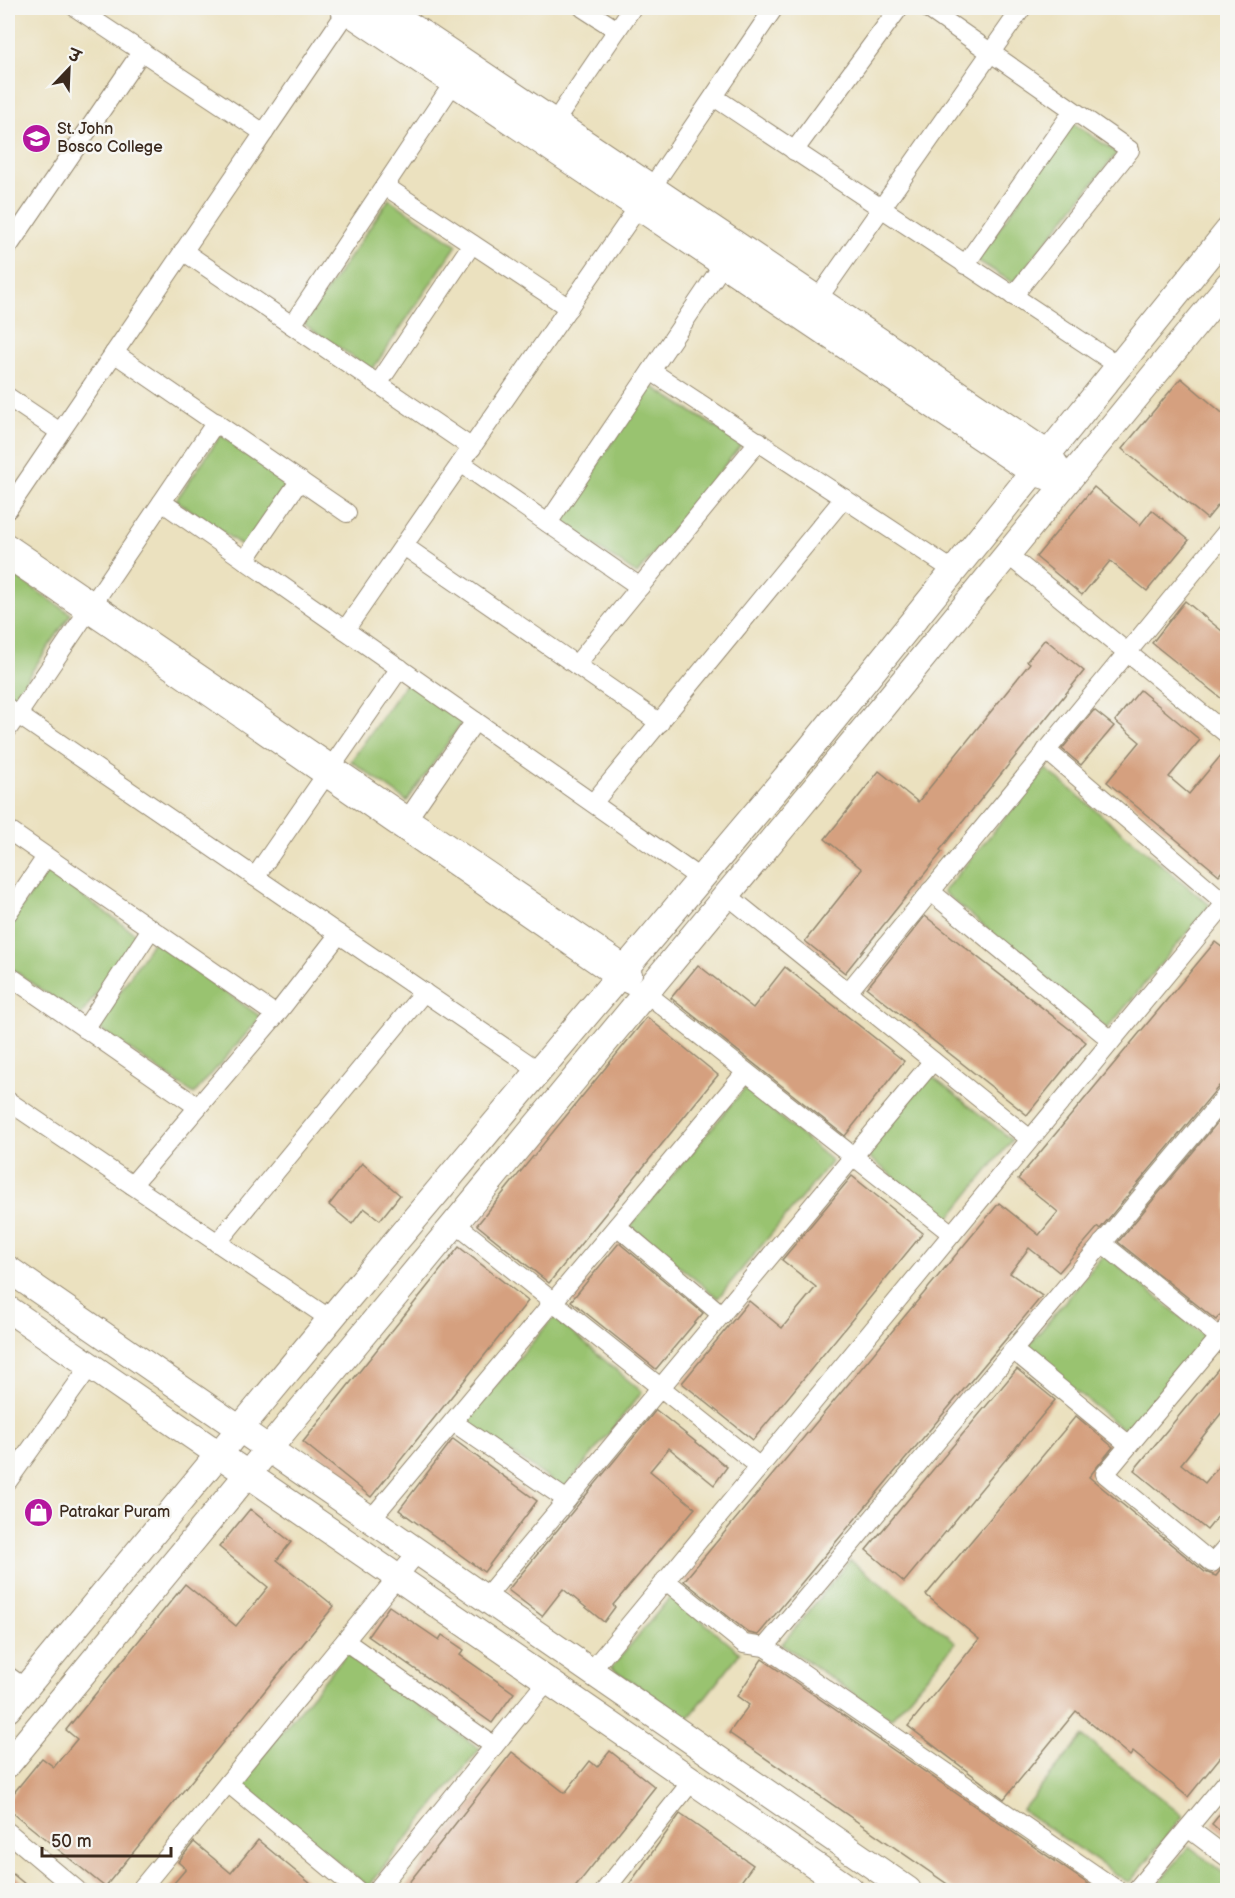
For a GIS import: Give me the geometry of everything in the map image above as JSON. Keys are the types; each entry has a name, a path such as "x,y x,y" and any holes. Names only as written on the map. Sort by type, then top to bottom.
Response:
{"street":[{"path":"76,8 264,134"},
{"path":"8,509 264,134 346,8 454,82 817,300 1066,482"},
{"path":"384,8 554,123 724,263 1041,463"},
{"path":"583,8 617,30"},
{"path":"554,123 632,8"},
{"path":"345,630 774,8"},
{"path":"794,151 899,8"},
{"path":"927,8 1130,150 1013,296"},
{"path":"817,300 1022,8"},
{"path":"8,246 142,51"},
{"path":"292,325 454,82"},
{"path":"714,97 1119,366"},
{"path":"965,265 1073,111"},
{"path":"385,186 569,308"},
{"path":"8,1709 16,1682 218,1454 809,750 1227,231"},
{"path":"378,384 472,244"},
{"path":"183,251 378,384 548,523 640,587"},
{"path":"548,523 724,263"},
{"path":"8,1764 456,1224 1227,285"},
{"path":"114,353 347,513"},
{"path":"651,371 954,571"},
{"path":"8,397 60,432"},
{"path":"216,423 91,608 11,717 255,877 539,1071"},
{"path":"576,665 759,441"},
{"path":"245,560 300,480"},
{"path":"593,803 844,498"},
{"path":"162,502 701,879"},
{"path":"848,992 1126,652 1226,534"},
{"path":"8,543 91,608 622,972"},
{"path":"404,546 660,723"},
{"path":"1007,554 1227,735"},
{"path":"8,560 91,608"},
{"path":"255,877 400,668"},
{"path":"409,817 476,721"},
{"path":"591,1671 1226,901 1046,750"},
{"path":"330,771 409,817 622,972 952,1234"},
{"path":"8,830 276,1015"},
{"path":"8,913 46,856"},
{"path":"930,891 1111,1040"},
{"path":"727,895 1030,1139"},
{"path":"85,1029 151,929"},
{"path":"132,1185 276,1015 339,934"},
{"path":"8,975 198,1107"},
{"path":"217,1243 424,992"},
{"path":"485,1598 933,1061"},
{"path":"371,1519 746,1072"},
{"path":"765,1647 1227,1093"},
{"path":"8,1101 330,1319"},
{"path":"456,1224 760,1467"},
{"path":"617,1226 722,1315"},
{"path":"1102,1243 1223,1332 1105,1473 1212,1563 1227,1545"},
{"path":"8,1269 908,1890"},
{"path":"8,1309 850,1890"},
{"path":"1013,1350 1129,1445"},
{"path":"8,1481 90,1366"},
{"path":"453,1422 567,1500"},
{"path":"140,1890 418,1552"},
{"path":"665,1580 744,1644 765,1647 1116,1890"},
{"path":"345,1641 494,1746"},
{"path":"377,1890 547,1681"},
{"path":"1136,1890 1227,1780"},
{"path":"604,1890 692,1781"},
{"path":"228,1783 357,1890"},
{"path":"1188,1828 1227,1858"},
{"path":"8,1832 77,1890"}],"green space":[{"path":"1073,123 1117,153 1013,283 977,260"},
{"path":"389,199 457,245 372,370 304,324"},
{"path":"650,385 742,444 637,574 559,522"},
{"path":"221,435 289,481 244,547 176,500"},
{"path":"8,571 71,614 13,699 8,695"},
{"path":"407,681 463,721 407,801 351,761"},
{"path":"1046,769 1210,905 1107,1029 943,892"},
{"path":"47,871 137,935 80,1017 8,966 8,927"},
{"path":"153,941 261,1017 194,1094 97,1027"},
{"path":"930,1075 1012,1140 948,1220 866,1155"},
{"path":"745,1088 832,1161 718,1298 630,1226"},
{"path":"1104,1254 1207,1338 1129,1434 1025,1350"},
{"path":"554,1317 642,1392 564,1489 465,1421"},
{"path":"850,1560 956,1642 891,1719 782,1644"},
{"path":"672,1595 740,1653 688,1719 611,1668"},
{"path":"347,1653 480,1749 368,1886 239,1783"},
{"path":"1083,1736 1183,1816 1129,1883 1022,1810"},
{"path":"1189,1846 1227,1876 1227,1890 1153,1890"}],"building":[{"path":"1181,378 1227,417 1227,494 1207,519 1122,449"},
{"path":"1094,487 1140,525 1152,510 1189,540 1147,591 1110,561 1082,595 1036,557"},
{"path":"1185,601 1227,635 1227,703 1152,643"},
{"path":"1045,639 1084,671 940,850 942,852 845,973 805,941 862,869 825,839 879,771 918,802 1030,663 1027,661"},
{"path":"1140,690 1200,740 1169,777 1189,794 1227,748 1227,865 1219,875 1107,782 1140,742 1115,721"},
{"path":"1094,710 1114,726 1081,765 1062,749"},
{"path":"925,916 1086,1042 1027,1115 867,988"},
{"path":"1215,942 1227,951 1227,1082 1219,1086 1100,1229 1098,1227 1059,1272 1029,1248 1010,1273 1042,1296 758,1635 749,1633 684,1581 999,1203 1039,1235 1058,1212 1018,1179"},
{"path":"698,965 753,1008 785,967 904,1061 845,1136 671,998"},
{"path":"647,1017 718,1075 549,1283 477,1225"},
{"path":"1227,1111 1227,1307 1216,1320 1118,1242"},
{"path":"362,1163 400,1195 380,1220 364,1208 352,1224 329,1205"},
{"path":"852,1176 923,1233 753,1440 682,1383 749,1301 782,1328 816,1287 782,1260"},
{"path":"619,1243 703,1313 656,1369 571,1301"},
{"path":"459,1247 528,1301 371,1497 303,1442"},
{"path":"1227,1358 1227,1406 1181,1464 1205,1483 1227,1456 1227,1505 1207,1530 1134,1470"},
{"path":"1017,1369 1055,1400 904,1582 866,1550"},
{"path":"656,1410 727,1467 714,1485 669,1448 650,1471 695,1508 613,1605 615,1607 604,1622 563,1589 542,1616 508,1590"},
{"path":"1076,1416 1113,1447 1089,1477 1205,1572 1216,1576 1227,1562 1227,1749 1188,1797 1133,1752 1130,1756 1076,1711 1004,1799 908,1726 979,1639 926,1595"},
{"path":"453,1439 537,1501 484,1572 399,1510"},
{"path":"250,1509 291,1542 277,1560 334,1606 105,1887 8,1809 8,1800 42,1758 54,1767 77,1739 66,1730 185,1584 236,1626 268,1587 219,1547"},
{"path":"389,1606 439,1640 442,1635 464,1650 460,1655 514,1693 492,1723 368,1636"},
{"path":"762,1659 1097,1890 956,1890 729,1733 749,1705 737,1696"},
{"path":"610,1751 655,1787 573,1890 403,1890 512,1752 565,1793 590,1761 597,1767"},
{"path":"1227,1805 1227,1837 1212,1824"},
{"path":"680,1814 753,1865 735,1890 625,1890"},
{"path":"258,1840 318,1890 168,1890 186,1869 178,1862 194,1842 231,1873"},
{"path":"8,1870 32,1890 8,1890"}],"place":[{"name":"St. John Bosco College","path":"36,138"},
{"name":"Patrakar Puram","path":"38,1512"}]}
